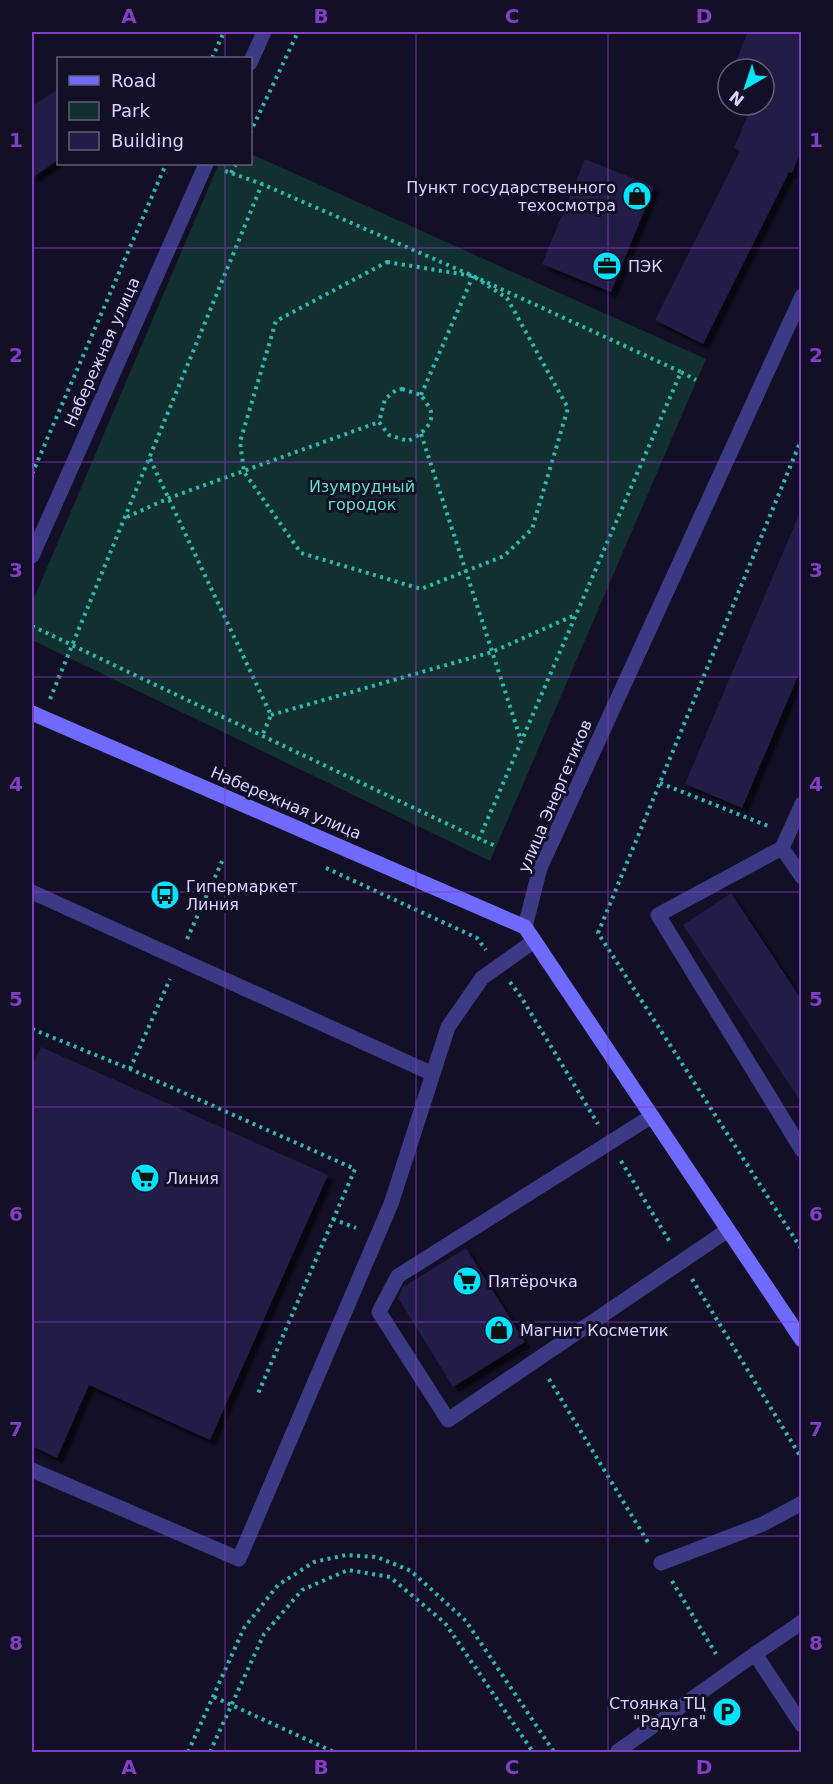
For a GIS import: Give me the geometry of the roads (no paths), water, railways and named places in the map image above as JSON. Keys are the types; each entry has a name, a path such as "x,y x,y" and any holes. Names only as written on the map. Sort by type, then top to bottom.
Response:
{"main road":[{"name":"Набережная улица","path":"37,715 525,927"},
{"path":"525,927 801,1340"}],"street":[{"path":"252,59 264,32"},
{"name":"Набережная улица","path":"32,556 211,166"},
{"name":"улица Энергетиков","path":"525,927 540,868 801,296"},
{"path":"801,804 785,841 658,915 801,1150"},
{"path":"785,841 801,877"},
{"path":"32,892 433,1074"},
{"path":"32,1470 239,1560 391,1204 448,1027 482,978 534,941"},
{"path":"651,1116 398,1276 379,1312 447,1420 728,1230"},
{"path":"661,1563 763,1524 801,1503"},
{"path":"619,1752 801,1622"},
{"path":"755,1654 801,1725"}],"place":[{"name":"Пункт государственного техосмотра","path":"637,196"},
{"name":"ПЭК","path":"607,266"},
{"name":"Гипермаркет Линия","path":"165,895"},
{"name":"Линия","path":"145,1178"},
{"name":"Пятёрочка","path":"467,1281"},
{"name":"Магнит Косметик","path":"499,1330"},
{"name":"Стоянка ТЦ \"Радуга\"","path":"727,1712"}],"park label":[{"name":"Изумрудный городок","path":"362,495"}]}
